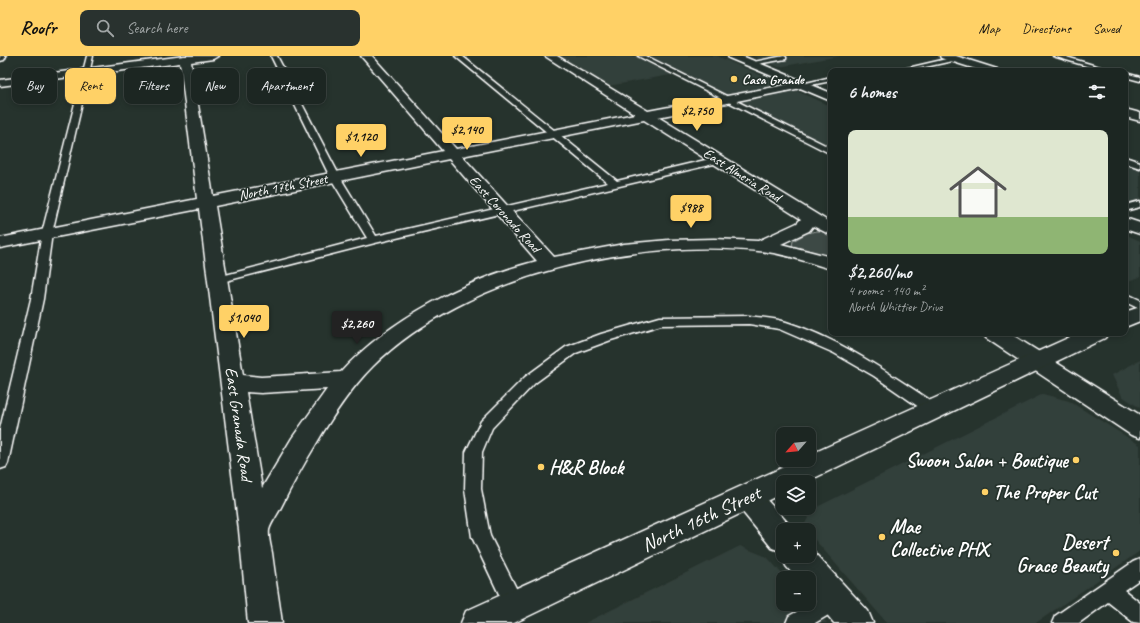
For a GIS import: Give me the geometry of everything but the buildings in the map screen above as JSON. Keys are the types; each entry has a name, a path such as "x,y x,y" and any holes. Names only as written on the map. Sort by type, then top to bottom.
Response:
{"street":[{"path":"116,68 213,56"},
{"name":"East Coronado Road","path":"366,56 549,263"},
{"name":"East Almeria Road","path":"550,56 828,228"},
{"path":"733,56 828,96"},
{"path":"950,58 983,68"},
{"name":"East Granada Road","path":"186,59 254,530 265,623"},
{"path":"0,83 65,75"},
{"name":"North 17th Street","path":"0,243 801,85"},
{"path":"1128,114 1140,117"},
{"path":"761,246 803,227 812,218"},
{"path":"1128,224 1140,229"},
{"path":"254,530 304,440 359,367 393,338 427,315 490,284 549,263 646,246 689,244 761,246 828,262"},
{"path":"1128,319 1140,313"},
{"path":"999,336 1140,428"},
{"name":"North 16th Street","path":"478,623 1091,336"},
{"path":"232,382 261,385 349,380"},
{"path":"747,497 776,531"},
{"path":"803,563 856,623"}],"lane":[{"path":"87,68 90,56"},
{"path":"274,56 334,176 373,240"},
{"path":"458,56 614,183"},
{"path":"641,56 828,150"},
{"path":"1056,56 1099,68"},
{"path":"751,64 784,58"},
{"path":"910,68 950,58"},
{"path":"1128,76 1140,79"},
{"path":"801,85 828,80"},
{"path":"0,464 36,299 47,233 78,104"},
{"path":"218,280 373,240 718,160"},
{"path":"1128,161 1140,165"},
{"path":"1128,207 1139,202"},
{"path":"1128,299 1140,305"},
{"path":"515,606 481,537 473,489 474,452 486,425 530,380 571,350 606,337 660,321 749,320 782,325 838,350 879,373 934,410"},
{"path":"1062,623 1140,568"},
{"path":"1109,590 1140,616"},
{"path":"796,623 835,600"}],"shaded area":[{"path":"559,56 717,56 828,105 828,153 728,103 736,102 682,73 608,86"},
{"path":"753,56 839,56 779,67"},
{"path":"1128,163 1140,168 1140,208 1128,205"},
{"path":"821,231 828,235 828,257 792,246 793,241 807,233"},
{"path":"1128,235 1140,241 1140,277 1128,281"},
{"path":"1140,360 1140,408 1122,396 1112,375"},
{"path":"1043,394 1069,401 1140,445 1140,551 1036,623 887,623 816,541 816,523 805,523 810,515 816,515 816,508"},
{"path":"740,546 767,557 780,571 776,571 776,611 816,611 827,623 585,623"}],"place":[{"name":"Casa Grande","path":"734,79"},
{"name":"Swoon Salon + Boutique","path":"1076,460"},
{"name":"H&R Block","path":"541,467"},
{"name":"The Proper Cut","path":"985,492"},
{"name":"Mae Collective PHX","path":"882,537"},
{"name":"Desert Grace Beauty","path":"1116,553"}]}
